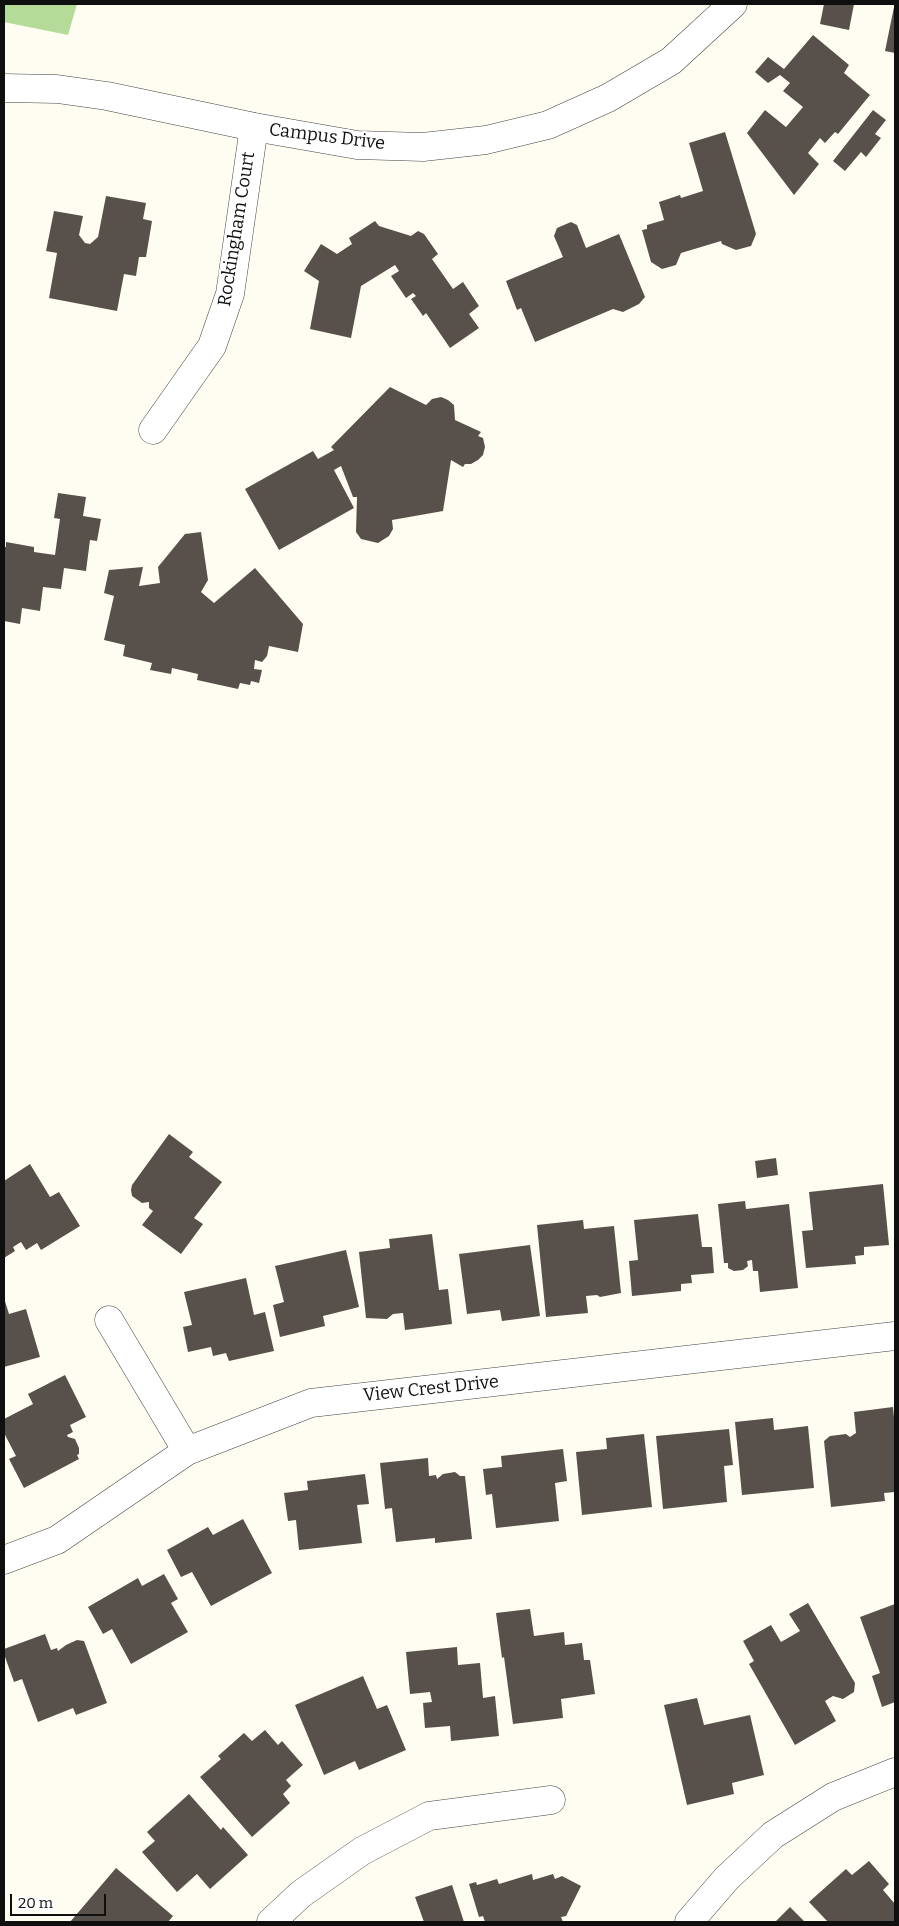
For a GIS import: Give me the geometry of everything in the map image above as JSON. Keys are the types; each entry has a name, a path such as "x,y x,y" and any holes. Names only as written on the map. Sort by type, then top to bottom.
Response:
{"street":[{"name":"Campus Drive","path":"4,88 57,89 107,96 254,127 357,145 423,147 486,140 548,125 608,98 672,61 734,4"},
{"name":"Rockingham Court","path":"153,430 212,346 230,294 254,127"},
{"path":"109,1320 187,1451"},
{"name":"View Crest Drive","path":"4,1560 57,1540 187,1451 311,1403 895,1336"},
{"path":"689,1922 727,1878 774,1835 833,1797 895,1772"},
{"path":"271,1922 300,1894 362,1851 428,1816 551,1800"}],"green space":[{"path":"4,4 77,4 68,35 4,22"}],"building":[{"path":"824,4 854,4 849,30 820,24"},
{"path":"895,7 895,53 885,51"},
{"path":"813,35 849,65 844,73 870,95 838,134 835,132 825,143 820,138 808,153 819,164 794,195 747,133 765,110 786,127 803,107 783,91 790,83 780,75 768,83 755,72 768,57 784,69"},
{"path":"873,110 886,120 875,134 881,138 866,157 861,152 845,171 833,161"},
{"path":"725,132 756,234 751,246 736,250 722,244 721,241 681,253 676,265 662,269 651,262 642,230 647,229 647,225 664,220 659,202 680,195 681,198 703,191 689,143"},
{"path":"106,196 146,203 143,219 152,221 146,257 139,257 136,276 124,274 117,311 49,298 57,253 46,251 54,211 83,216 79,235 85,243 90,244 98,237"},
{"path":"375,221 379,226 411,236 418,231 424,234 438,254 432,259 453,289 463,282 479,306 469,314 479,328 450,348 426,313 423,316 411,299 416,296 413,293 406,298 391,276 399,271 395,265 361,286 351,338 310,329 319,281 304,271 321,244 337,254 352,244 349,238"},
{"path":"571,222 577,225 586,248 619,234 645,297 639,304 623,312 613,309 535,342 521,308 517,310 506,281 563,257 554,236 557,228"},
{"path":"390,387 426,405 432,399 441,397 448,400 454,405 455,420 481,432 478,436 483,438 485,447 483,455 478,460 471,464 465,464 463,467 451,460 443,511 392,520 393,529 389,536 378,543 361,539 356,532 357,497 353,497 341,466 334,470 354,508 279,550 245,489 313,451 318,459 334,450 331,447"},
{"path":"58,493 86,497 83,516 101,519 97,541 90,540 86,571 64,568 61,589 43,587 40,611 22,608 20,624 4,621 4,547 6,547 6,542 34,547 34,552 55,555 60,519 54,518"},
{"path":"201,532 208,580 201,592 214,603 255,568 303,624 298,652 269,646 267,656 262,662 255,660 254,669 262,670 259,683 251,681 250,685 240,683 238,689 197,680 198,674 172,668 171,674 150,670 152,663 123,656 125,645 104,640 114,596 104,593 109,570 143,567 139,586 160,583 158,567 185,534"},
{"path":"169,1134 193,1152 189,1157 222,1182 194,1218 203,1224 181,1254 142,1225 153,1211 149,1208 149,1202 142,1203 132,1196 131,1190 132,1185"},
{"path":"776,1158 778,1175 757,1178 755,1161"},
{"path":"30,1164 50,1197 59,1192 80,1226 41,1250 37,1243 26,1250 21,1242 13,1247 15,1251 4,1258 4,1181"},
{"path":"883,1184 889,1245 864,1247 864,1255 855,1256 856,1264 806,1268 802,1231 813,1230 809,1192"},
{"path":"745,1201 746,1209 789,1204 798,1288 760,1292 758,1271 753,1271 752,1260 747,1261 748,1266 743,1270 734,1271 728,1268 728,1263 724,1263 718,1204"},
{"path":"698,1214 702,1247 712,1247 714,1273 691,1275 692,1283 681,1284 681,1291 632,1296 629,1261 638,1260 634,1220"},
{"path":"583,1220 584,1229 614,1226 621,1293 600,1297 597,1295 586,1296 588,1313 546,1317 537,1225"},
{"path":"432,1234 439,1290 448,1289 452,1324 405,1330 403,1313 393,1314 387,1319 366,1318 359,1252 390,1248 389,1239"},
{"path":"530,1245 540,1316 502,1321 500,1310 467,1314 459,1254"},
{"path":"346,1250 359,1307 323,1316 325,1326 280,1337 273,1305 284,1302 275,1266"},
{"path":"246,1278 254,1315 265,1312 274,1351 229,1361 226,1353 213,1356 211,1347 188,1352 183,1327 192,1325 184,1292"},
{"path":"4,1298 9,1314 26,1309 40,1357 4,1367"},
{"path":"65,1375 86,1417 70,1425 73,1432 67,1435 75,1439 79,1448 79,1454 77,1455 79,1459 24,1488 9,1459 16,1456 4,1433 4,1419 33,1404 28,1394"},
{"path":"893,1407 895,1428 895,1492 884,1493 885,1501 831,1507 824,1441 830,1436 846,1434 850,1437 856,1433 854,1412"},
{"path":"773,1418 774,1430 808,1426 814,1488 742,1495 735,1422"},
{"path":"729,1429 733,1465 724,1466 727,1502 663,1509 656,1436"},
{"path":"644,1434 652,1507 582,1515 576,1452 607,1449 606,1438"},
{"path":"563,1449 567,1481 555,1483 559,1521 496,1528 492,1494 486,1495 483,1469 502,1467 501,1456"},
{"path":"428,1458 429,1476 436,1475 437,1479 443,1474 455,1472 460,1476 465,1476 472,1539 435,1543 435,1538 396,1542 392,1508 385,1509 380,1463"},
{"path":"365,1474 369,1504 357,1505 362,1543 299,1550 296,1520 288,1521 284,1493 308,1490 307,1481"},
{"path":"243,1519 272,1573 211,1606 192,1572 181,1577 167,1550 208,1527 213,1535"},
{"path":"164,1574 178,1599 171,1603 188,1632 131,1664 112,1629 103,1634 88,1607 138,1578 142,1586"},
{"path":"808,1603 855,1683 854,1692 843,1699 833,1696 825,1701 836,1721 795,1745 749,1664 754,1661 743,1641 771,1625 781,1642 800,1631 789,1614"},
{"path":"895,1604 895,1702 882,1707 872,1676 880,1673 860,1617"},
{"path":"530,1609 534,1636 564,1632 565,1645 582,1643 584,1660 590,1660 595,1694 561,1699 563,1718 513,1724 496,1613"},
{"path":"45,1634 51,1650 57,1648 58,1651 77,1640 84,1641 107,1703 76,1715 73,1708 38,1722 22,1679 14,1682 4,1649"},
{"path":"457,1647 458,1665 480,1663 483,1698 495,1696 499,1736 451,1741 450,1726 425,1728 423,1703 432,1702 430,1692 410,1694 406,1652"},
{"path":"363,1676 377,1709 387,1705 406,1750 359,1770 355,1761 324,1775 295,1705"},
{"path":"697,1698 704,1725 750,1715 764,1775 732,1783 734,1794 687,1805 664,1705"},
{"path":"265,1730 278,1745 282,1741 303,1765 286,1780 291,1786 283,1794 290,1803 252,1837 200,1777 221,1759 218,1756 244,1733 252,1741"},
{"path":"189,1794 221,1830 223,1827 248,1855 210,1889 197,1874 177,1892 142,1852 155,1841 147,1832"},
{"path":"869,1861 889,1884 883,1890 895,1904 895,1920 893,1922 828,1922 809,1902 846,1869 852,1875"},
{"path":"116,1868 173,1916 168,1922 70,1922"},
{"path":"532,1874 533,1880 553,1874 555,1879 562,1876 581,1886 566,1916 561,1917 563,1922 485,1922 483,1916 479,1917 469,1884 476,1882 477,1885 497,1879 499,1884"},
{"path":"452,1885 464,1922 424,1922 415,1897"},
{"path":"790,1907 805,1922 775,1922"}]}
